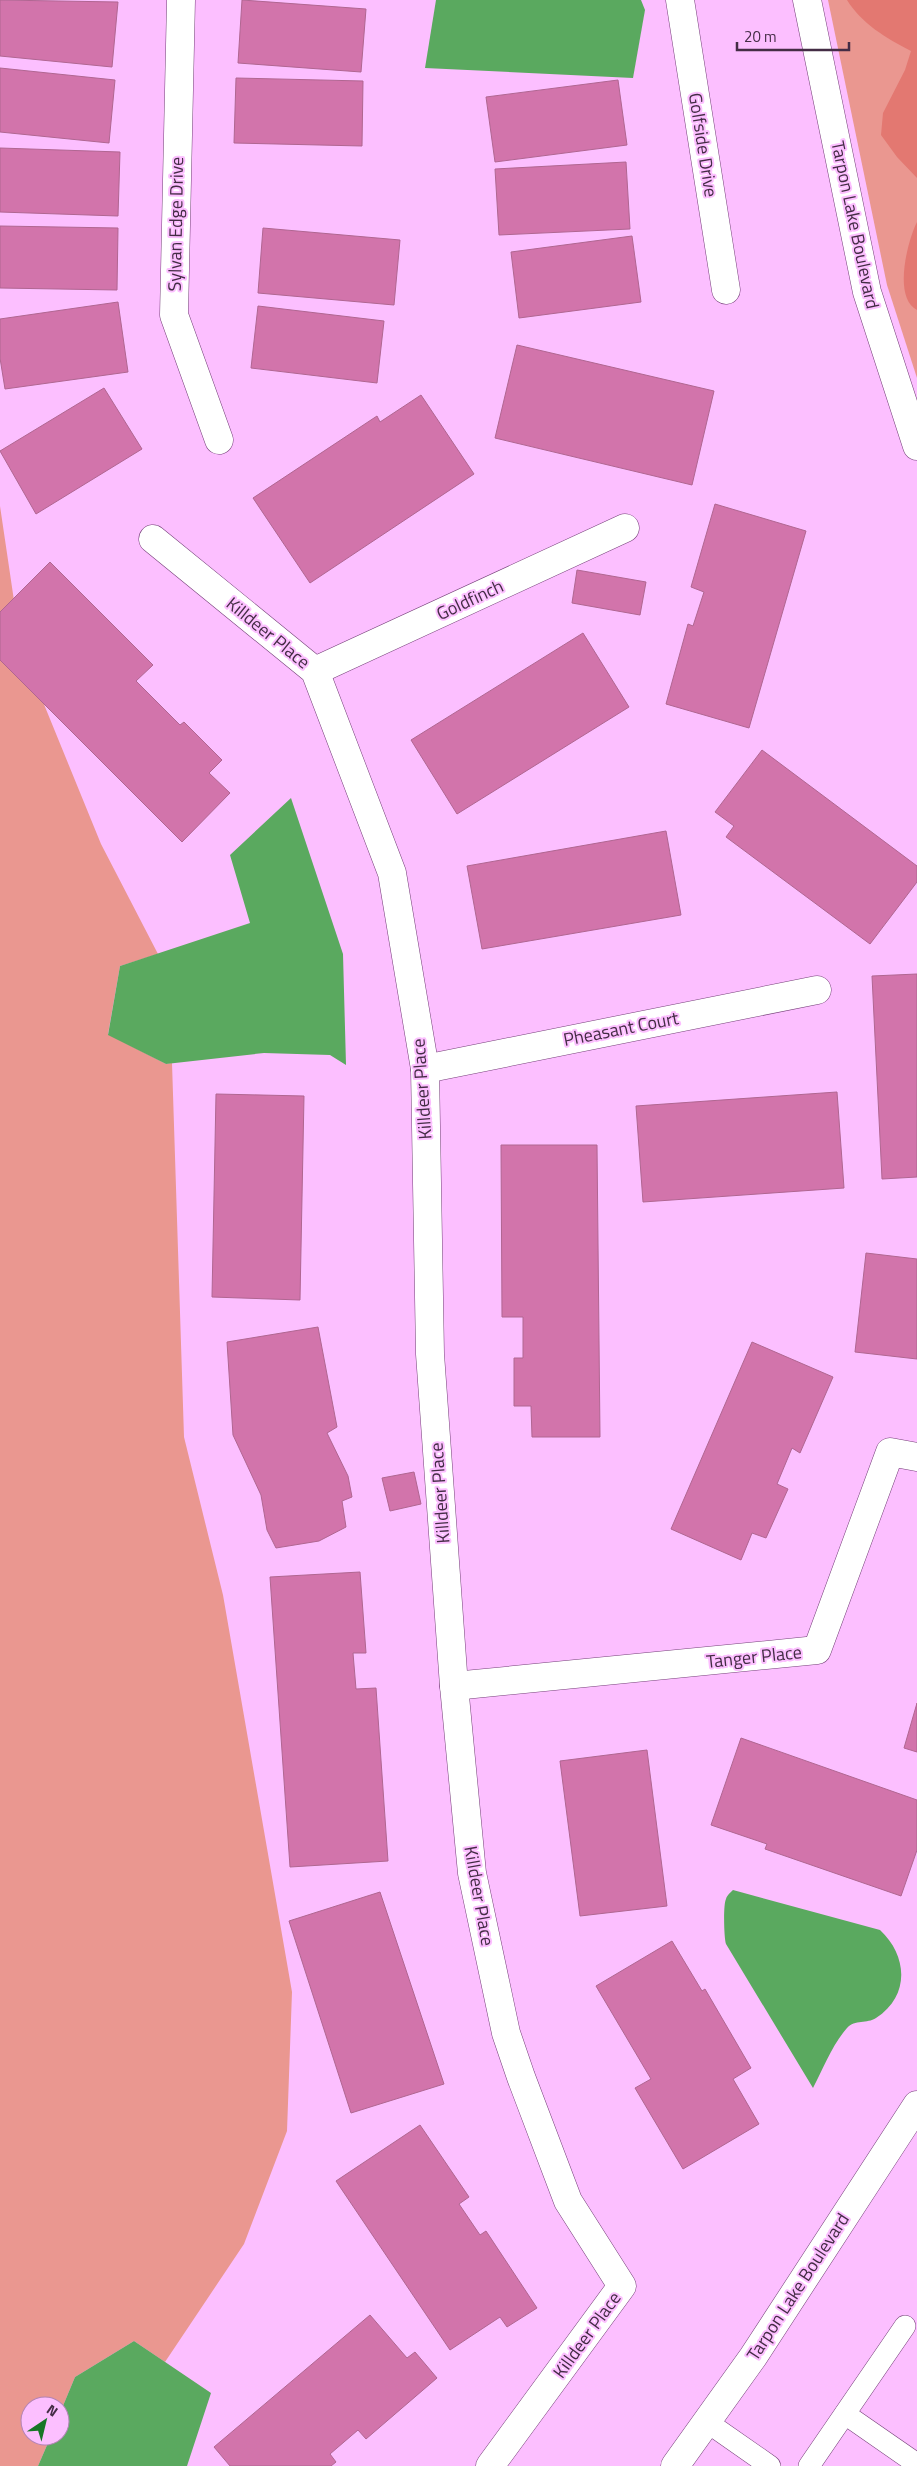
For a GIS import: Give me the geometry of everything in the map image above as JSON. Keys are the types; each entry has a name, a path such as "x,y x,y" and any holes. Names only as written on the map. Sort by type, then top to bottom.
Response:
{"street":[{"name":"Sylvan Edge Drive","path":"181,0 174,315 219,440"},
{"name":"Golfside Drive","path":"680,0 726,290"},
{"name":"Tarpon Lake Boulevard","path":"807,0 867,292 917,446"},
{"name":"Goldfinch","path":"315,671 625,528"},
{"name":"Killdeer Place","path":"153,539 315,671 392,874 425,1069 430,1354 454,1686 472,1873 506,2033 568,2201 622,2286 490,2466"},
{"name":"Pheasant Court","path":"425,1069 817,990"},
{"name":"Tanger Place","path":"454,1686 817,1650 890,1452 917,1457"},
{"name":"Tarpon Lake Boulevard","path":"675,2466 753,2357 917,2105"}],"lane":[{"path":"809,2466 905,2326"},
{"path":"845,2414 917,2464"},
{"path":"707,2422 770,2466"}],"shaded area":[{"path":"436,0 641,0 645,10 633,78 425,68"},
{"path":"828,0 917,0 917,378 887,285"},
{"path":"847,0 917,0 917,178 897,157 881,135 883,113 905,70 911,51 867,23"},
{"path":"917,222 917,310 910,304 905,294 904,269 909,242"},
{"path":"0,506 21,648 101,844 158,954 120,966 108,1034 166,1064 172,1063 184,1437 223,1595 292,1992 287,2131 244,2244 165,2362 134,2341 75,2377 67,2396 20,2396 20,2446 47,2446 38,2466 0,2466"},
{"path":"291,798 343,954 346,1065 330,1055 264,1053 166,1064 108,1035 120,966 250,923 230,855"},
{"path":"733,1890 880,1930 896,1952 900,1963 901,1975 900,1987 895,1999 876,2018 854,2023 847,2028 832,2049 813,2088 726,1944 725,1902 727,1896"},
{"path":"134,2341 211,2393 187,2466 38,2466 47,2446 70,2446 70,2396 67,2396 75,2377"}],"building":[{"path":"0,0 118,2 112,67 0,56"},
{"path":"242,0 366,9 361,72 238,63"},
{"path":"0,68 115,80 109,143 0,132"},
{"path":"236,78 363,81 362,146 234,143"},
{"path":"618,80 627,145 495,162 486,97"},
{"path":"0,148 120,152 118,216 0,212"},
{"path":"626,162 630,229 499,235 495,169"},
{"path":"0,226 118,228 117,290 0,288"},
{"path":"263,228 400,240 394,305 258,293"},
{"path":"632,236 641,302 519,318 511,252"},
{"path":"118,302 128,372 5,389 0,358 0,319"},
{"path":"258,306 384,321 377,383 251,368"},
{"path":"517,345 714,391 692,485 495,438"},
{"path":"104,388 142,449 36,514 0,451"},
{"path":"421,395 474,474 310,583 253,498 377,416 380,422"},
{"path":"715,504 806,531 749,728 666,704 688,624 693,626 704,592 691,587"},
{"path":"50,562 153,665 136,681 180,725 184,722 222,760 209,773 230,793 182,842 0,660 0,612"},
{"path":"577,570 646,582 640,615 572,603"},
{"path":"583,633 629,707 457,814 411,740"},
{"path":"762,750 917,866 917,882 870,944 726,837 734,826 715,812"},
{"path":"666,831 681,915 482,949 467,866"},
{"path":"917,974 917,1177 882,1179 872,976"},
{"path":"837,1092 844,1188 643,1202 636,1106"},
{"path":"216,1094 304,1096 300,1300 212,1297"},
{"path":"501,1145 597,1145 600,1437 532,1437 531,1406 514,1406 514,1358 523,1358 523,1317 502,1317"},
{"path":"866,1253 917,1259 917,1359 855,1352"},
{"path":"318,1327 337,1427 327,1433 348,1476 352,1497 342,1501 346,1527 319,1541 276,1548 267,1530 261,1495 233,1435 227,1342"},
{"path":"752,1342 833,1377 800,1453 792,1448 777,1484 788,1489 766,1538 752,1533 741,1560 671,1529"},
{"path":"414,1472 421,1504 390,1511 382,1478"},
{"path":"360,1572 366,1653 353,1653 356,1689 376,1688 388,1861 290,1867 270,1577"},
{"path":"917,1703 917,1752 904,1748"},
{"path":"741,1738 917,1800 917,1850 901,1896 765,1849 767,1844 711,1825"},
{"path":"647,1750 667,1906 580,1916 560,1761"},
{"path":"380,1892 444,2084 351,2113 289,1921"},
{"path":"672,1941 702,1991 705,1989 751,2068 733,2079 759,2124 683,2169 635,2088 651,2079 596,1986"},
{"path":"420,2125 469,2197 459,2204 480,2235 486,2231 537,2308 507,2327 500,2317 450,2350 336,2181"},
{"path":"370,2315 407,2358 415,2352 437,2378 366,2439 358,2430 330,2454 336,2462 331,2466 230,2466 214,2447"}]}
